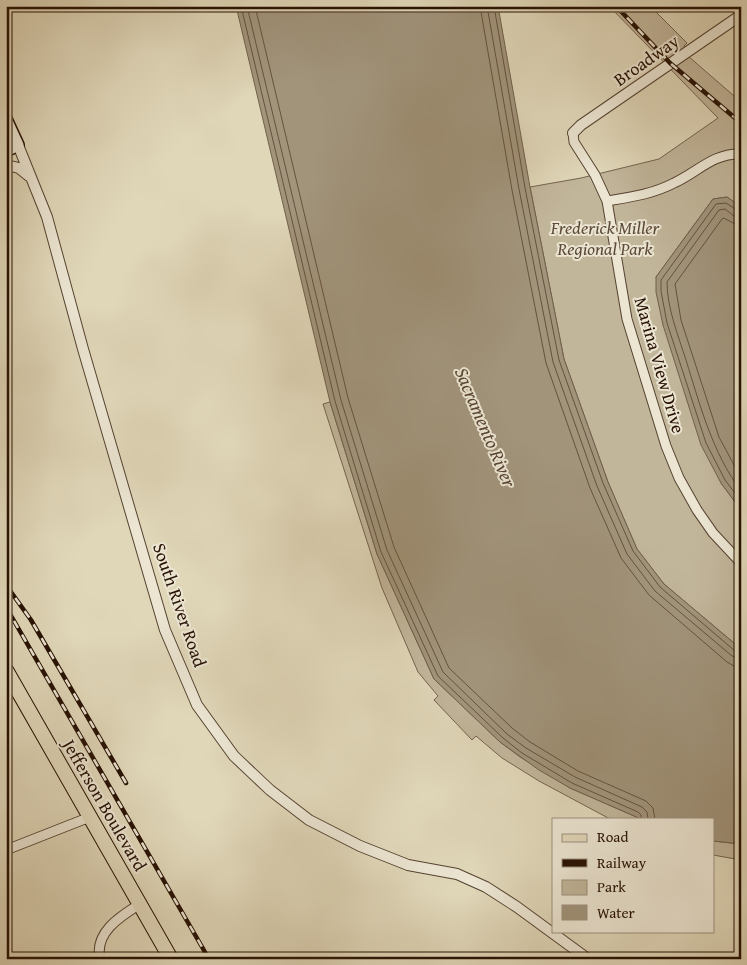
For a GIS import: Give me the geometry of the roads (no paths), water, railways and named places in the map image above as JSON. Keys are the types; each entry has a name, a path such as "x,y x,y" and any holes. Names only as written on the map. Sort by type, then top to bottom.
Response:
{"main road":[{"name":"South River Road","path":"6,119 18,145"},
{"path":"6,150 18,145"},
{"name":"Jefferson Boulevard","path":"6,670 171,959"}],"street":[{"name":"Broadway","path":"573,133 577,128 741,15"},
{"name":"Marina View Drive","path":"573,133 574,142 595,175 607,201 627,319 666,446 679,478 697,510 713,533 741,563"},
{"name":"South River Road","path":"18,145 47,217 83,349 165,630 197,706 234,756 270,790 309,820 360,846 408,865 457,874 486,887 517,907 588,959"},
{"path":"607,201 647,195 675,183 708,162 728,154 741,154"},
{"path":"6,165 19,168 32,178"},
{"path":"6,850 90,817"},
{"path":"100,959 99,944 104,934 121,916 140,904"}],"water":[{"name":"Sacramento River","path":"236,6 498,6 530,187 564,359 608,482 637,549 664,584 741,649 741,844 714,841 714,818 639,818 570,788 539,770 500,742 434,679 377,554 330,402"},
{"path":"727,197 741,207 741,510 721,483 701,445 663,325 656,292 656,277 713,199"}],"railway":[{"path":"616,6 670,63 741,123"},
{"path":"6,585 31,620 126,783"},
{"path":"6,607 209,959"}],"park label":[{"name":"Frederick Miller Regional Park","path":"605,237"}]}
